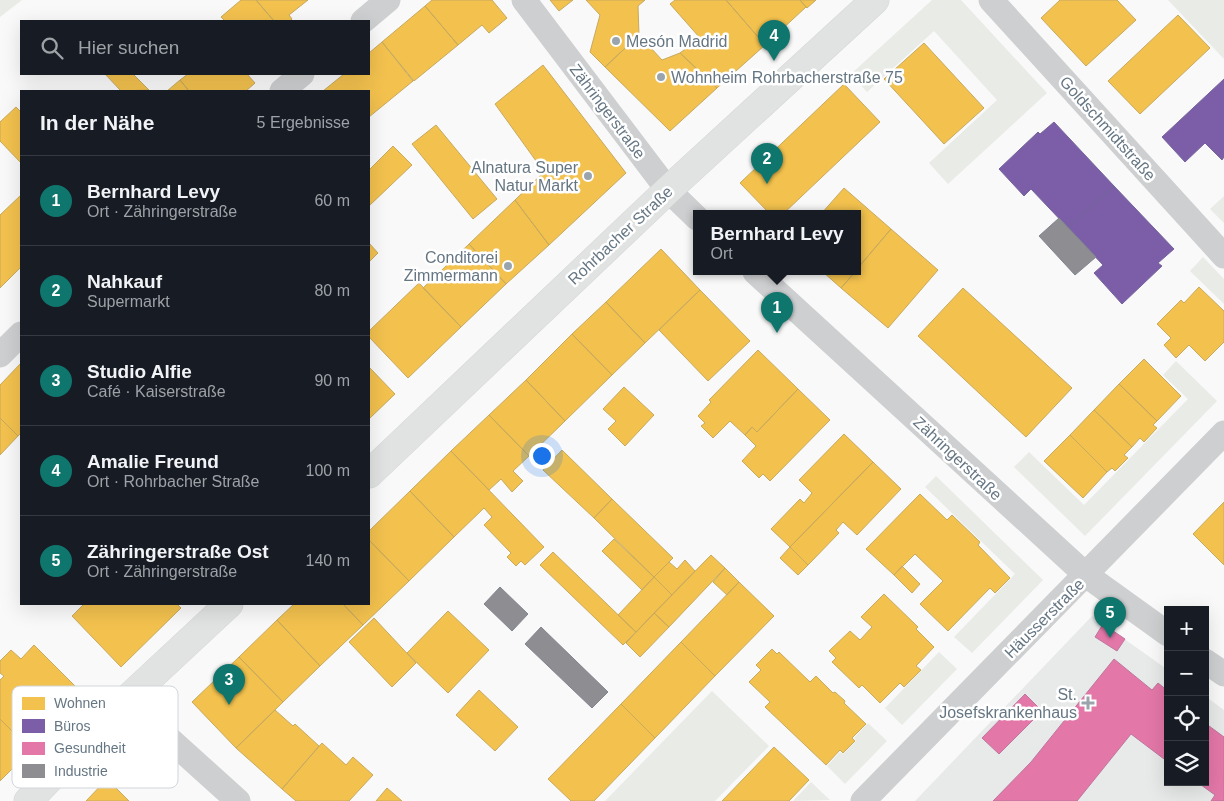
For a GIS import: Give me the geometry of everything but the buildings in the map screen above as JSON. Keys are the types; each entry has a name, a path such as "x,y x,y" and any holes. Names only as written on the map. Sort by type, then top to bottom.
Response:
{"main road":[{"name":"Rohrbacher Straße","path":"370,469 668,190 875,0"},
{"path":"141,686 228,605"},
{"path":"28,801 41,788"}],"street":[{"path":"364,20 388,0"},
{"name":"Zähringerstraße","path":"524,0 668,190 693,214"},
{"name":"Goldschmidtstraße","path":"991,0 1224,256"},
{"path":"283,90 301,75"},
{"name":"Zähringerstraße","path":"759,275 1086,575 1164,631"},
{"path":"0,355 20,335"},
{"name":"Häusserstraße","path":"863,801 1224,433"},
{"path":"1209,664 1224,674"},
{"path":"178,747 238,801"}],"shaded area":[{"path":"0,0 22,0 0,17"},
{"path":"932,0 961,0 1047,93 948,184 929,163 997,100 934,31 867,92 851,74"},
{"path":"1168,0 1224,0 1224,59"},
{"path":"1224,196 1224,223 1210,209"},
{"path":"1203,257 1224,279 1224,304 1190,271"},
{"path":"1176,361 1217,401 1085,536 1014,467 1029,452 1084,505 1188,399 1163,375"},
{"path":"936,476 1043,580 972,653 954,637 1015,574 925,487"},
{"name":"St. Josefskrankenhaus","path":"1092,616 1164,667 1164,786 1209,786 1209,699 1224,710 1224,801 915,801"},
{"path":"939,652 957,669 902,725 885,708"},
{"path":"712,691 769,746 715,801 605,801"},
{"path":"868,723 887,741 845,784 827,766 840,752 843,754 856,741 854,738"},
{"path":"811,782 830,800 793,801"}],"place":[{"name":"Mesón Madrid","path":"616,41"},
{"name":"Amalie Freund","path":"774,61"},
{"name":"Wohnheim Rohrbacherstraße 75","path":"661,77"},
{"name":"Alnatura Super Natur Markt","path":"588,176"},
{"name":"Nahkauf","path":"767,184"},
{"name":"Conditorei Zimmermann","path":"508,266"},
{"name":"Bernhard Levy","path":"777,333"},
{"name":"Zähringerstraße Ost","path":"1110,638"},
{"name":"St. Josefskrankenhaus","path":"1088,703"},
{"name":"Studio Alfie","path":"229,705"}]}
